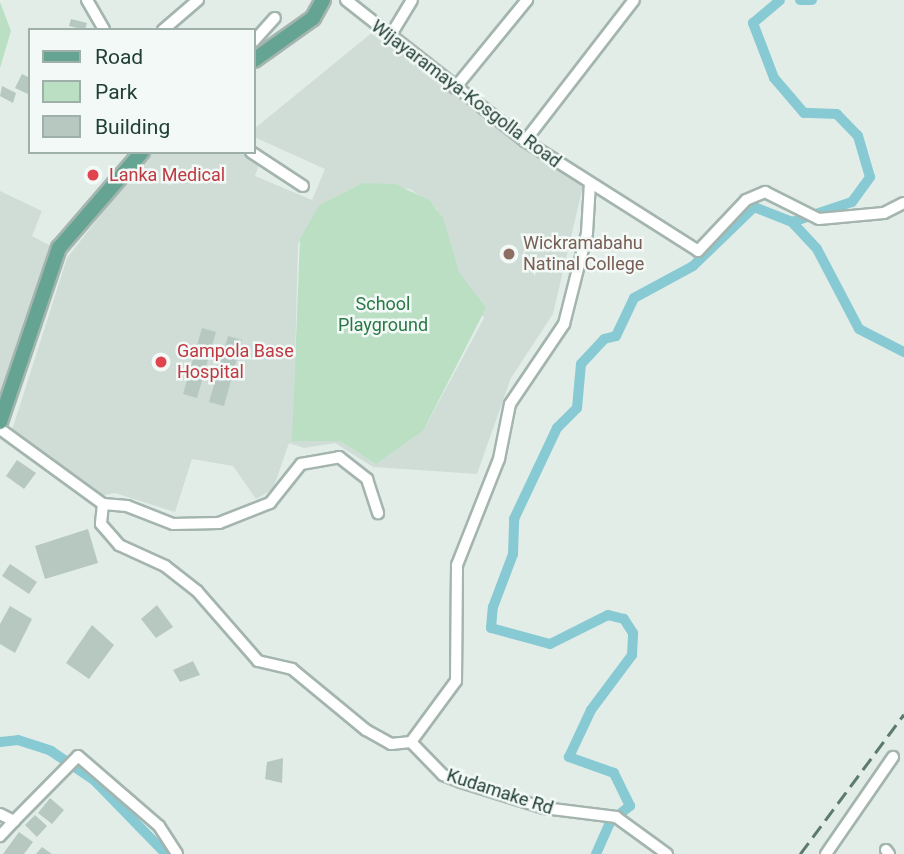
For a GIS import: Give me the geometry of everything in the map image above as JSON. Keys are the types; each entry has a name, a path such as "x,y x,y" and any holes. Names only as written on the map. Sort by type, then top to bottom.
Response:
{"main road":[{"path":"256,59 313,18 324,0"},
{"path":"0,422 59,248 140,154"}],"street":[{"path":"87,0 103,28"},
{"path":"165,28 198,0"},
{"name":"Wijayaramaya-Kosgolla Road","path":"346,0 389,38 525,141 590,183 636,206 698,251 746,201 765,192 799,206 819,219 884,213 904,203"},
{"path":"389,38 412,0"},
{"path":"455,88 527,0"},
{"path":"525,141 635,0"},
{"path":"256,39 275,18"},
{"path":"254,154 303,186"},
{"path":"103,504 101,524 119,545 165,566 197,591 258,661 292,669 391,744 411,742 456,681 457,565 499,459 510,404 564,324 587,233 590,183"},
{"path":"0,429 103,504 127,506 173,524 219,523 270,503 301,464 339,457 367,478 378,513"},
{"name":"Kudamake Rd","path":"411,742 443,775 544,808 616,817 667,854"},
{"path":"0,836 78,755 159,825 177,854"},
{"path":"826,854 892,757"},
{"path":"0,814 14,821"}],"shaded area":[{"path":"374,31 583,186 553,314 511,378 477,474 373,467 335,443 304,448 289,443 273,489 256,499 233,466 192,459 175,512 115,493 101,496 12,430 67,258 148,154 256,153 262,156 255,176 312,200 325,169 256,138 256,127","holes":["362,183 410,189 437,209 455,265 484,318 423,431 376,464 340,441 293,440 298,244 319,205"]},
{"path":"0,191 42,211 32,236 51,246 0,395"}],"green space":[{"path":"0,2 11,31 0,68"},
{"name":"School Playground","path":"362,183 395,184 429,200 443,218 459,272 486,308 423,431 376,464 340,441 292,441 300,239 319,205"}],"building":[{"path":"71,19 87,23 86,28 69,26"},
{"path":"22,74 28,77 28,94 15,88"},
{"path":"2,86 16,93 13,103 0,96"},
{"path":"202,328 216,332 197,398 183,394"},
{"path":"228,336 242,340 224,406 209,402"},
{"path":"17,460 36,473 24,489 6,476"},
{"path":"88,529 98,563 45,579 35,546"},
{"path":"10,564 37,582 29,594 2,576"},
{"path":"157,605 173,627 156,638 141,619"},
{"path":"10,606 32,619 15,653 0,644 0,624"},
{"path":"92,625 114,645 89,679 66,663"},
{"path":"193,661 200,675 180,682 173,670"},
{"path":"283,758 282,783 265,779 267,762"},
{"path":"50,798 64,810 52,824 38,813"},
{"path":"35,815 47,826 37,837 25,825"},
{"path":"19,832 33,842 24,854 3,854"},
{"path":"42,847 52,854 36,854"}],"waterway":[{"path":"596,854 610,822 630,806 614,773 569,757 591,710 632,655 633,633 624,619 608,615 550,644 491,628 493,607 513,554 514,519 557,428 577,408 581,364 604,339 616,336 634,298 693,266 754,207 792,222 852,202 870,177 858,136 837,114 804,113 774,78 753,23 780,0"},
{"path":"800,0 812,0"},
{"path":"792,222 817,249 859,329 904,352"},
{"path":"0,742 18,740 51,751 94,780 166,854"}],"railway":[{"path":"800,854 904,714"}],"place":[{"name":"Lanka Medical","path":"93,175"},
{"name":"Wickramabahu Natinal College","path":"509,254"},
{"name":"Gampola Base Hospital","path":"161,362"}]}
